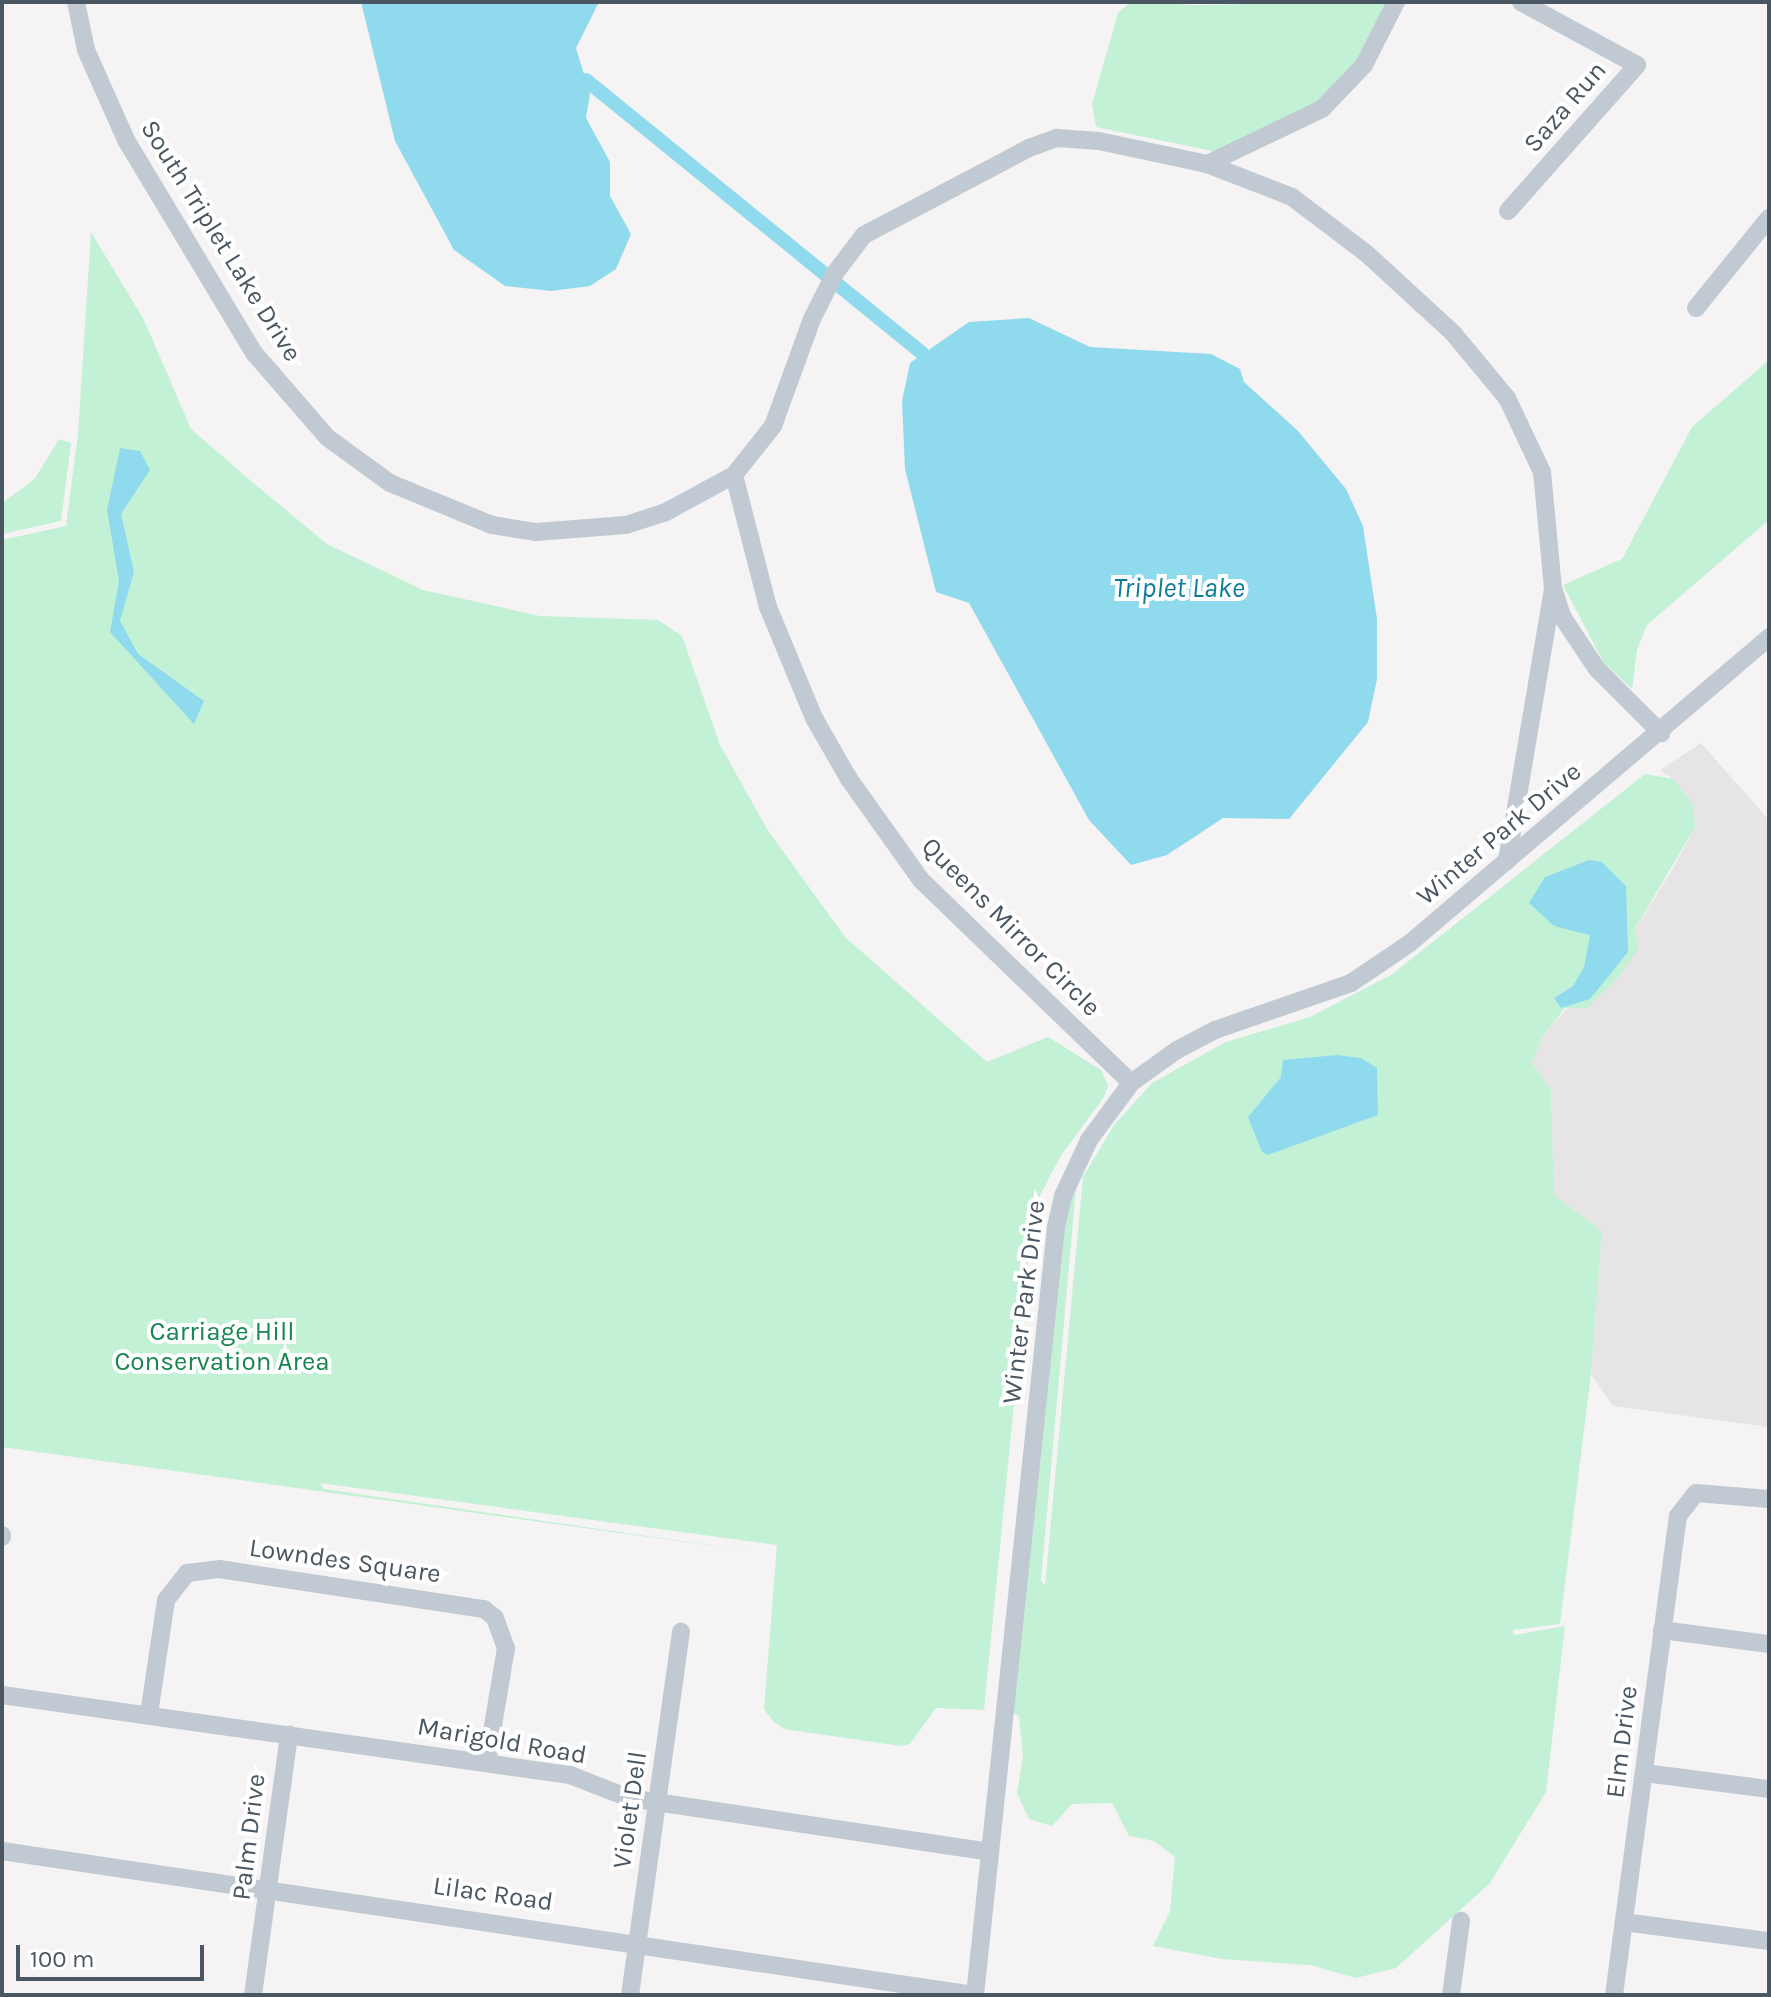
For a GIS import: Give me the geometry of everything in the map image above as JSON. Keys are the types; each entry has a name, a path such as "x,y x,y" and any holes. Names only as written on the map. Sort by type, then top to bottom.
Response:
{"street":[{"path":"1207,164 1322,109 1364,65 1396,2"},
{"name":"Saza Run","path":"1508,211 1637,65 1521,2"},
{"name":"South Triplet Lake Drive","path":"70,3 86,50 126,140 254,353 328,438 390,483 461,515 536,532 626,525 664,513 734,475"},
{"path":"734,475 773,426 831,281 864,235 885,221 997,161 1057,138 1078,137 1207,164 1267,185 1315,213 1481,361 1527,430 1542,472 1553,588 1507,861"},
{"path":"1696,308 1769,218"},
{"name":"Queens Mirror Circle","path":"734,475 768,607 814,718 849,779 921,880 1131,1083"},
{"path":"1553,588 1578,647 1661,733"},
{"name":"Winter Park Drive","path":"975,1995 1056,1227 1075,1166 1131,1083 1215,1030 1351,983 1410,943 1661,733 1769,637"},
{"name":"Elm Drive","path":"1614,1995 1678,1516 1688,1497 1712,1491 1769,1499"},
{"name":"Lowndes Square","path":"149,1714 166,1600 187,1573 219,1569 484,1609 495,1618 506,1648 487,1762"},
{"path":"1662,1630 1769,1644"},
{"name":"Violet Dell","path":"630,1995 681,1632"},
{"name":"Marigold Road","path":"2,1695 570,1775 616,1794 657,1802 990,1852"},
{"name":"Palm Drive","path":"253,1995 289,1734"},
{"path":"1645,1773 1769,1789"},
{"name":"Lilac Road","path":"2,1851 573,1932 637,1948 975,1995"},
{"path":"1451,1995 1461,1921"},
{"path":"1624,1922 1769,1941"}],"shaded area":[{"path":"1701,743 1769,820 1769,1427 1613,1406 1591,1374 1602,1231 1554,1195 1551,1090 1532,1063 1543,1036 1635,930 1675,865 1695,827 1673,779 1660,770"}],"green space":[{"path":"1130,2 1196,5 1390,2 1359,61 1319,103 1217,152 1096,127 1092,104 1118,13"},
{"name":"Carriage Hill Conservation Area","path":"91,232 144,320 191,429 257,486 327,544 423,590 540,616 658,620 682,636 720,745 767,829 845,937 987,1062 1048,1037 1101,1070 1108,1085 1104,1097 1060,1157 1033,1209 984,1710 936,1708 910,1744 901,1746 784,1729 773,1721 764,1709 777,1545 320,1483 324,1489 771,1554 2,1447 2,540 66,526 78,434"},
{"path":"1769,360 1769,520 1647,625 1637,650 1632,689 1604,663 1563,585 1622,559 1692,427"},
{"path":"59,439 71,443 61,521 2,534 2,503 34,480"},
{"path":"1645,774 1673,779 1693,804 1695,827 1635,929 1638,949 1618,978 1587,1008 1565,1008 1543,1036 1532,1063 1551,1090 1554,1195 1602,1231 1591,1374 1560,1624 1513,1630 1514,1635 1565,1626 1546,1792 1490,1883 1396,1968 1356,1978 1310,1965 1222,1959 1153,1946 1170,1911 1175,1857 1154,1841 1129,1836 1112,1803 1072,1804 1052,1826 1029,1819 1017,1793 1023,1756 1019,1716 1011,1711 1062,1228 1077,1177 1041,1580 1045,1586 1083,1177 1114,1125 1152,1083 1226,1042 1310,1017 1391,975"}],"water":[{"path":"361,2 599,2 576,48 590,94 586,118 610,162 610,196 631,234 616,269 590,286 551,291 505,286 454,250 395,141"},
{"name":"Triplet Lake","path":"1029,318 1090,347 1211,354 1240,369 1244,382 1298,431 1346,489 1363,526 1377,619 1377,679 1368,722 1289,819 1223,818 1167,855 1131,865 1089,820 969,603 936,592 905,469 902,401 910,363 969,322"},
{"path":"120,448 140,451 150,470 121,514 134,572 120,621 138,654 204,701 194,724 110,632 119,581 107,510"},
{"path":"1589,860 1602,862 1626,886 1628,952 1590,999 1561,1008 1554,998 1573,986 1584,967 1590,935 1554,926 1529,903 1545,877"},
{"path":"1337,1055 1361,1058 1377,1068 1378,1115 1268,1155 1262,1152 1248,1117 1281,1077 1283,1060"}],"waterway":[{"path":"586,80 923,354"}]}
